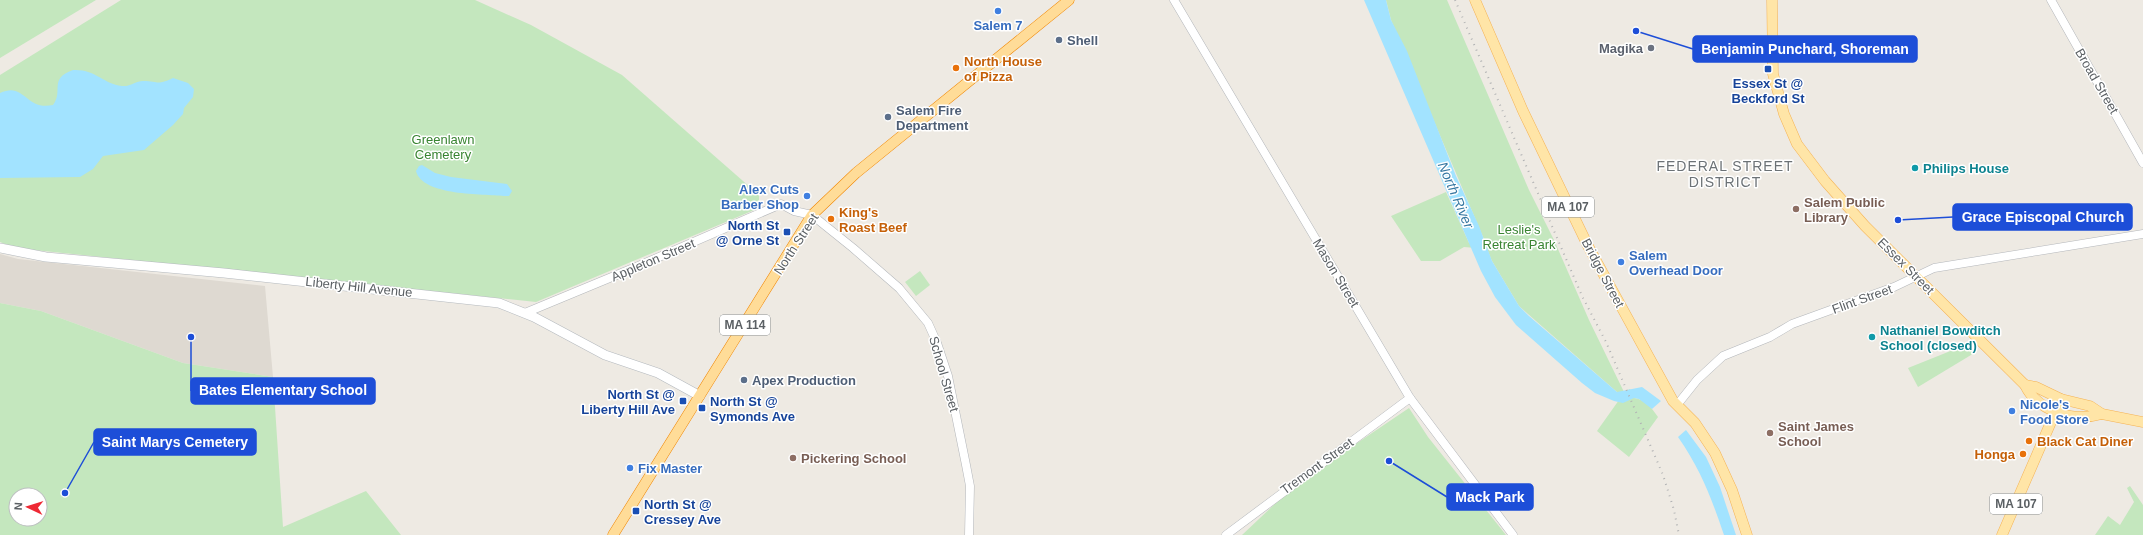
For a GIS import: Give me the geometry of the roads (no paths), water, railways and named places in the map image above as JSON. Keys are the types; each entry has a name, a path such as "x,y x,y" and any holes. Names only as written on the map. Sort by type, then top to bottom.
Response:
{"highway":[{"name":"North Street","path":"613,535 812,216 856,173 1069,0"}],"main road":[{"name":"Bridge Street","path":"1475,0 1526,117 1582,234 1669,394 1677,405 1695,423 1715,453 1732,490 1747,535"},
{"name":"Essex Street","path":"1772,0 1773,74 1784,114 1795,139 1805,155 1843,202 2025,385 2030,394 2038,402 2056,412 2068,416 2089,418 2102,414"},
{"name":"Liberty Hill Avenue","path":"0,248 46,257 224,273 491,302 508,306 525,313 605,355 658,373 700,396"},
{"name":"Essex Street","path":"2025,385 2036,387 2061,399 2090,406 2102,414 2143,422"},
{"name":"MA 107","path":"2002,535 2061,399"}],"street":[{"name":"Mason Street","path":"1174,0 1410,398 1513,535"},
{"name":"Broad Street","path":"2051,0 2143,163"},
{"name":"Appleton Street","path":"525,313 781,204 794,211 812,216"},
{"name":"School Street","path":"812,216 895,284 919,310 933,333 952,392 970,486 969,535"},
{"name":"Flint Street","path":"1677,405 1697,380 1723,356 1770,337 1786,328 1894,287 1934,268 2143,234"},
{"name":"Tremont Street","path":"1226,535 1410,398"}],"water":[{"name":"North River","path":"1364,0 1386,0 1391,20 1407,51 1456,176 1479,226 1492,261 1519,306 1617,392 1642,387 1661,401 1652,409 1639,399 1634,398 1623,403 1595,393 1516,325 1495,297 1481,271"},
{"path":"73,70 88,72 110,83 122,86 128,86 143,81 160,82 173,78 188,83 194,89 193,97 184,108 183,114 173,125 144,150 103,156 93,169 80,177 0,178 0,93 8,90 15,91 36,104 44,106 53,105 56,100 61,77"},
{"path":"422,165 435,173 451,177 507,184 512,191 509,196 504,196 469,194 441,189 429,185 421,179 416,171 419,166"},
{"path":"1686,430 1706,457 1720,487 1736,535 1724,535 1705,484 1678,437"}],"railway":[{"path":"1455,0 1582,296 1606,342 1663,475 1674,510 1679,535"}],"place":[{"name":"Salem 7","path":"998,11"},
{"name":"Benjamin Punchard, Shoreman","path":"1636,31"},
{"name":"Shell","path":"1059,40"},
{"name":"Magika","path":"1651,48"},
{"name":"North House of Pizza","path":"956,68"},
{"name":"Essex St @ Beckford St","path":"1768,69"},
{"name":"Salem Fire Department","path":"888,117"},
{"name":"Philips House","path":"1915,168"},
{"name":"Alex Cuts Barber Shop","path":"807,196"},
{"name":"Salem Public Library","path":"1796,209"},
{"name":"King's Roast Beef","path":"831,219"},
{"name":"Grace Episcopal Church","path":"1898,220"},
{"name":"North St @ Orne St","path":"787,232"},
{"name":"Salem Overhead Door","path":"1621,262"},
{"name":"Bates Elementary School","path":"191,337"},
{"name":"Nathaniel Bowditch School (closed)","path":"1872,337"},
{"name":"Apex Production","path":"744,380"},
{"name":"North St @ Liberty Hill Ave","path":"683,401"},
{"name":"North St @ Symonds Ave","path":"702,408"},
{"name":"Nicole's Food Store","path":"2012,411"},
{"name":"Saint James School","path":"1770,433"},
{"name":"Black Cat Diner","path":"2029,441"},
{"name":"Honga","path":"2023,454"},
{"name":"Pickering School","path":"793,458"},
{"name":"Mack Park","path":"1389,461"},
{"name":"Fix Master","path":"630,468"},
{"name":"Saint Marys Cemetery","path":"65,493"},
{"name":"North St @ Cressey Ave","path":"636,511"}],"district":[{"name":"FEDERAL STREET DISTRICT","path":"1725,174"}],"park label":[{"name":"Greenlawn Cemetery","path":"443,146"},
{"name":"Leslie's Retreat Park","path":"1519,236"}]}
